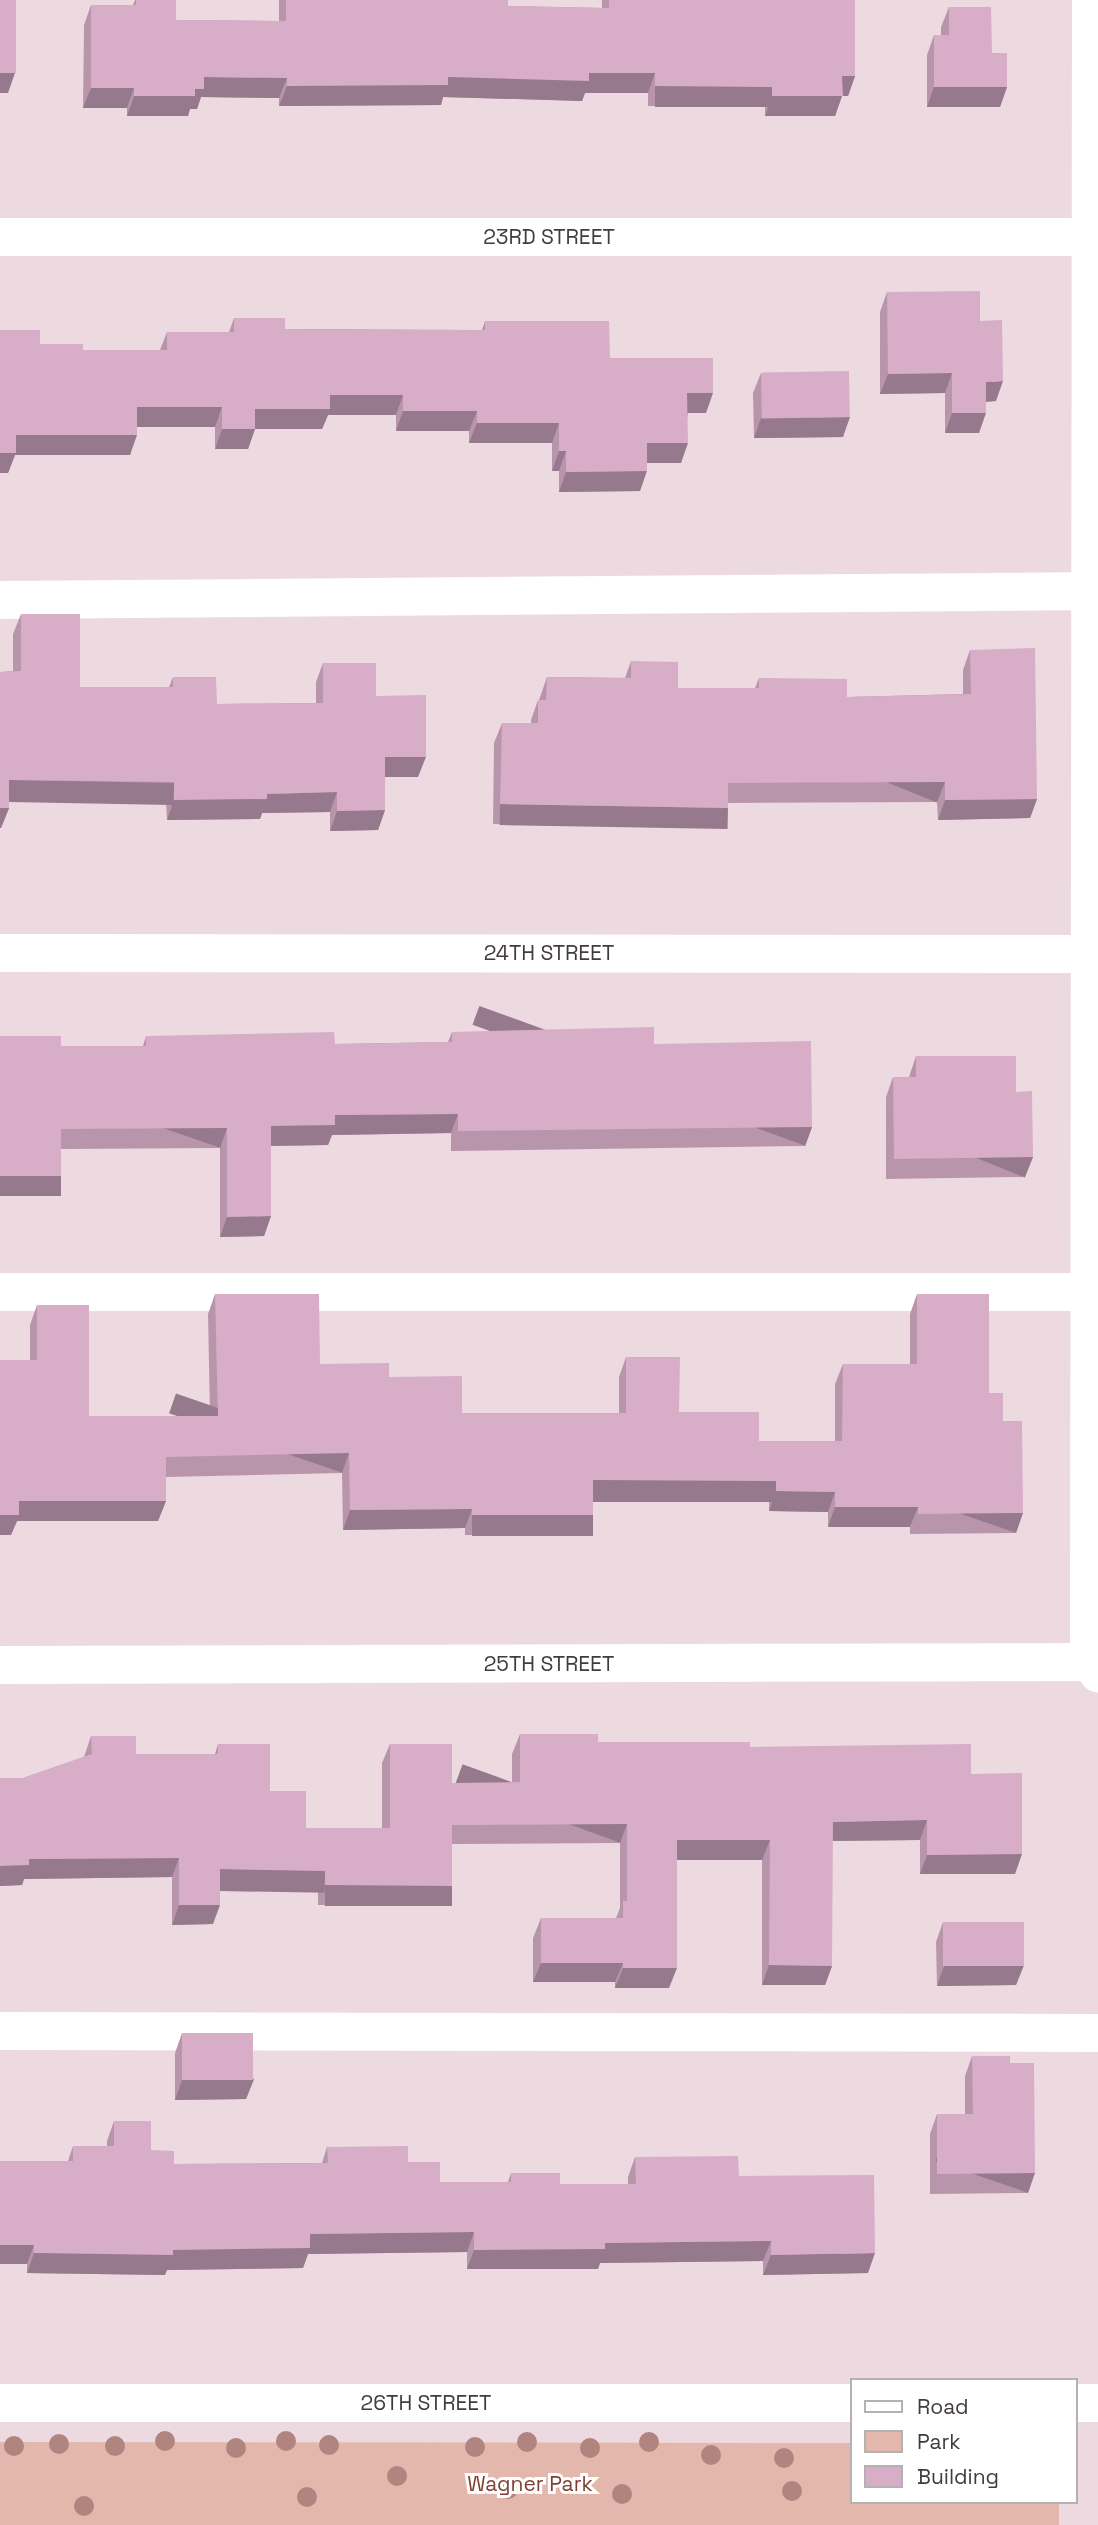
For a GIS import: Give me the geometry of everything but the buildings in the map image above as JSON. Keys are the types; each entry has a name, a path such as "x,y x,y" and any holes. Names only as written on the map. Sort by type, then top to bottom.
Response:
{"street":[{"path":"1091,0 1095,237 1094,1292 1090,1647 1097,1666"},
{"name":"23RD STREET","path":"0,237 1095,237"},
{"path":"0,600 1094,591"},
{"name":"24TH STREET","path":"0,953 1093,954"},
{"path":"0,1292 1094,1292"},
{"name":"25TH STREET","path":"0,1665 1097,1666"},
{"path":"0,2031 1098,2033"},
{"name":"26TH STREET","path":"0,2403 850,2403"},
{"path":"1077,2403 1098,2403"}],"green space":[{"name":"Wagner Park","path":"0,2442 850,2443 850,2504 1059,2504 1059,2525 0,2525"}]}
